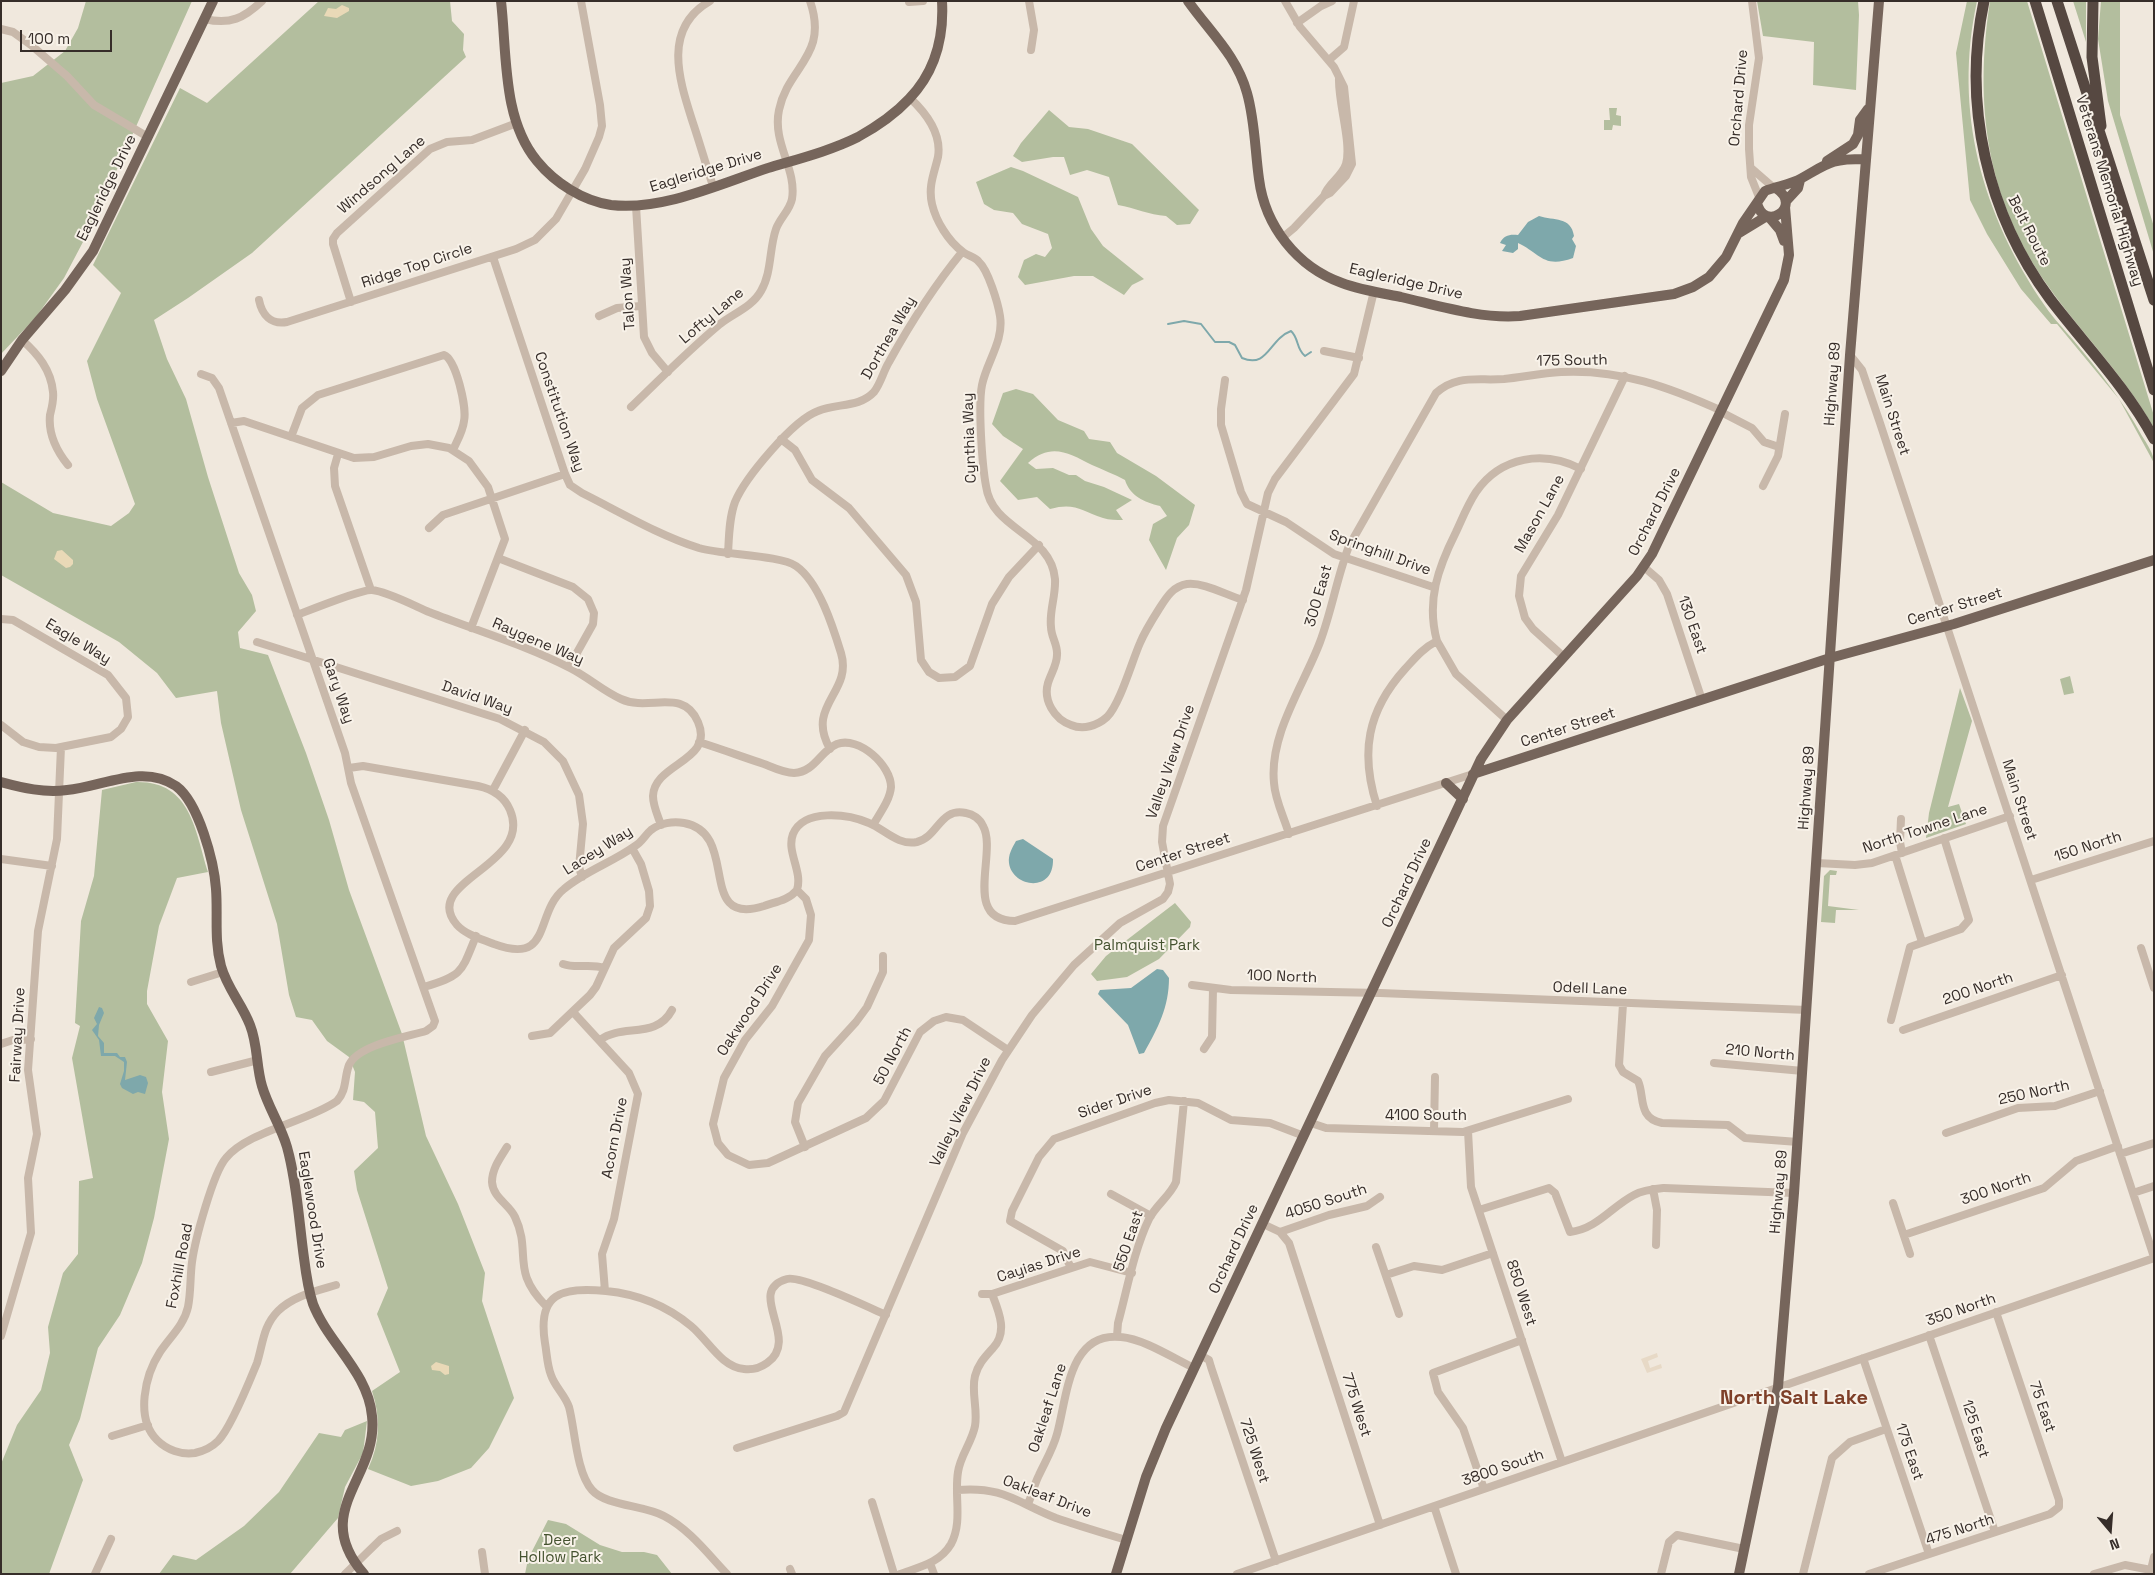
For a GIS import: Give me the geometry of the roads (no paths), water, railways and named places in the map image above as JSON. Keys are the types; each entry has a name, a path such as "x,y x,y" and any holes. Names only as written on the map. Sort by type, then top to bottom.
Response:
{"highway":[{"name":"Belt Route","path":"1984,1 1976,54 1977,109 1986,165 1999,208 2018,249 2039,282 2124,390 2154,439"},
{"name":"Veterans Memorial Highway","path":"2035,1 2154,390"},
{"name":"Veterans Memorial Highway","path":"2057,1 2105,155 2154,300"},
{"path":"2093,1 2092,57 2105,155"}],"main road":[{"name":"Eagleridge Drive","path":"1,370 22,340 66,290 93,251 213,1"},
{"name":"Eagleridge Drive","path":"501,1 511,101 517,123 528,149 555,179 573,191 608,204 636,206 668,200 786,163 855,138 887,118 910,98 935,57 942,32 942,1"},
{"name":"Eagleridge Drive","path":"1188,1 1227,50 1243,80 1252,112 1262,194 1270,218 1282,238 1296,254 1316,270 1342,283 1374,292 1497,317 1520,316 1674,294 1699,284 1717,269 1758,200"},
{"name":"Highway 89","path":"1739,1574 1778,1387 1803,1071 1850,355 1879,1"},
{"path":"1788,246 1780,230 1760,210 1758,200 1765,191 1800,180 1854,142 1860,120 1870,106"},
{"path":"1825,164 1839,160 1865,158"},
{"path":"1768,216 1777,215 1798,188 1800,180"},
{"path":"1776,189 1784,195 1786,204"},
{"name":"Orchard Drive","path":"1116,1574 1152,1461 1473,774 1490,742 1507,720 1644,567 1721,412 1784,280 1788,261 1786,204"},
{"name":"Eagleridge Drive","path":"1740,233 1768,216"},
{"name":"Center Street","path":"1473,774 1830,658 1947,625 2154,560"},
{"name":"Eaglewood Drive","path":"1,782 25,788 59,791 146,776 164,779 185,795 196,814 213,871 216,895 216,943 223,972 250,1024 262,1087 280,1128 291,1165 310,1294 319,1317 361,1381 371,1408 371,1445 363,1467 348,1494 343,1517 346,1542 356,1563 364,1574"},
{"path":"1446,783 1463,798"}],"street":[{"path":"205,19 222,22 233,21 248,14 262,1"},
{"name":"Ridge Top Circle","path":"259,300 265,315 274,322 279,323 492,257 526,245 543,234 556,219 573,191 595,150 602,126 600,105 581,1"},
{"name":"Lofty Lane","path":"631,407 720,325 750,304 760,293 768,276 776,231 792,199 792,187 778,138 777,120 785,92 804,65 813,43 814,20 810,1"},
{"path":"909,2 923,1"},
{"path":"1029,1 1034,30 1031,50"},
{"path":"1282,238 1324,196 1330,193 1346,176 1352,164 1344,87 1329,60 1297,23 1285,1"},
{"path":"1297,23 1332,1"},
{"name":"Orchard Drive","path":"1752,1 1759,58 1749,125 1751,177 1758,200"},
{"path":"709,2 693,17 685,30 679,44 677,68 713,186"},
{"path":"1329,60 1344,46 1351,2"},
{"path":"1,29 18,35 35,48 94,105 148,137"},
{"name":"Cynthia Way","path":"910,98 932,124 938,141 938,153 930,185 934,210 944,232 962,252 979,261 984,269 1000,320 998,341 984,376 981,392 987,494 992,507 1003,520 1028,536 1039,546 1050,561 1055,582 1050,627 1057,645 1057,657 1048,683 1047,698 1056,715 1074,726 1094,725 1110,714 1148,628 1173,590 1182,585 1193,584 1242,600"},
{"name":"Windsong Lane","path":"351,302 333,244 333,239 337,233 430,149 447,142 472,140 517,123"},
{"name":"Orchard Drive","path":"1751,168 1776,189"},
{"name":"Talon Way","path":"636,206 641,306 646,342 655,358 668,372"},
{"name":"Dorthea Way","path":"728,554 732,517 737,498 781,439 794,425 813,412 857,403 871,395 880,384 888,362 962,252"},
{"name":"Constitution Way","path":"492,257 564,474 570,485 582,493 681,542 711,551 791,563 804,574 822,602 832,624 844,668 841,682 826,705 822,721 823,733 830,749"},
{"name":"Valley View Drive","path":"737,1448 842,1414 963,1133 1008,1050 1054,988 1085,953 1120,923 1166,896 1170,884 1162,842 1163,826 1242,600 1263,512 1272,483 1351,379 1359,358 1374,292"},
{"path":"599,316 617,308 641,306"},
{"path":"22,340 40,358 50,377 53,398 50,416 51,432 56,447 68,464"},
{"path":"1324,351 1359,358"},
{"path":"291,437 302,408 318,394 444,355 452,363 465,410 463,427 453,450"},
{"name":"Main Street","path":"1850,355 1860,367 1865,378 2154,1258"},
{"name":"175 South","path":"1447,384 1462,379 1498,379 1561,372 1590,372 1625,376 1676,390 1752,428 1764,442 1779,447"},
{"name":"Gary Way","path":"201,374 207,375 216,382 231,423 297,615 348,768 351,783 424,987 434,1018 433,1026"},
{"name":"Mason Lane","path":"1564,657 1528,624 1522,610 1519,589 1524,571 1554,522 1625,376"},
{"name":"Springhill Drive","path":"1225,380 1221,412 1223,432 1243,498 1247,504 1286,522 1325,550 1433,587"},
{"name":"300 East","path":"1289,834 1275,792 1274,766 1287,717 1320,641 1345,558 1431,399 1447,384"},
{"path":"1763,486 1778,456 1785,414"},
{"path":"231,423 244,421 354,458 369,458 424,444 453,450 478,470 486,482 505,539 471,628"},
{"path":"781,439 795,450 815,484 849,508 906,574 916,602 921,660 929,672 939,678 955,677 970,666 982,626 995,598 1015,570 1039,546"},
{"path":"297,615 370,590 335,486 333,474 338,454"},
{"path":"1507,720 1456,674 1437,641 1433,617 1433,587 1443,557 1472,499 1482,484 1496,472 1511,463 1538,458 1562,460 1580,469"},
{"path":"429,528 443,515 564,474"},
{"path":"498,558 573,587 588,599 594,613 593,624 569,667"},
{"name":"130 East","path":"1644,567 1659,580 1667,594 1702,700"},
{"name":"Raygene Way","path":"370,590 569,667 630,703 646,704 670,701 683,704 690,709 698,721 700,729 699,742"},
{"name":"Eagle Way","path":"1,619 13,620 104,673 115,682 126,698 128,709 127,720 118,732 106,738 61,747 47,748 30,745 14,737 1,725"},
{"path":"1377,806 1369,777 1367,754 1375,717 1395,680 1418,654 1437,641"},
{"name":"David Way","path":"257,642 500,719 525,730 544,742 560,756 577,788 583,816 579,867 582,877"},
{"path":"348,768 364,766 493,790 525,730"},
{"path":"699,742 792,773 811,768 830,749 841,743 854,744 862,748 886,770 890,782 890,794 873,825 855,818 835,816 812,817 801,823 795,831 791,842 798,877 797,890 786,899 754,909 737,908 723,894 715,851 704,833 686,823 674,822 661,825 653,802 655,787 662,777 690,757 699,742"},
{"path":"59,791 61,747"},
{"name":"Center Street","path":"873,825 896,839 908,842 924,839 942,818 953,812 965,812 978,818 984,826 988,838 984,896 987,904 994,913 1007,920 1022,920 1473,774"},
{"name":"Lacey Way","path":"493,790 502,798 511,811 513,829 511,839 502,853 458,889 451,906 452,916 457,925 476,936 510,949 524,948 532,945 542,933 555,899 565,888 632,848 652,830 661,825"},
{"name":"Fairway Drive","path":"1,1336 31,1233 28,1178 37,1134 28,1086 30,1039 38,931 57,838 59,791"},
{"name":"North Towne Lane","path":"1817,863 1861,864 1898,854 2010,816"},
{"path":"1901,819 1898,854 1922,942"},
{"path":"1891,1020 1910,946 1961,929 1969,920 1944,838"},
{"name":"150 North","path":"2031,880 2154,840"},
{"path":"532,1036 550,1033 573,1012 593,991 617,944 643,920 650,906 646,882 639,860 632,848"},
{"path":"1,859 52,866"},
{"name":"Oakwood Drive","path":"797,890 806,899 811,915 810,940 769,1010 747,1037 729,1067 713,1120 717,1139 722,1149 744,1164 768,1163 805,1147"},
{"path":"424,987 451,979 460,972 476,936"},
{"path":"2141,948 2151,972 2154,988"},
{"path":"805,1147 795,1122 798,1103 825,1056 867,1007 883,972 883,956"},
{"path":"563,964 575,966 593,965 604,968"},
{"path":"191,982 223,972"},
{"name":"200 North","path":"1903,1030 2062,975"},
{"name":"100 North","path":"1192,986 1213,989 1372,993"},
{"path":"1204,1049 1212,1037 1213,989"},
{"name":"Odell Lane","path":"1372,993 1807,1010"},
{"path":"1623,1004 1619,1065 1623,1072 1638,1081 1642,1106 1656,1121 1662,1123 1728,1125 1745,1138 1798,1142"},
{"path":"600,1040 610,1035 654,1027 663,1022 672,1010"},
{"name":"Acorn Drive","path":"573,1012 630,1073 638,1094 614,1219 602,1254 605,1291"},
{"name":"50 North","path":"805,1147 861,1121 876,1110 890,1092 920,1032 934,1021 946,1017 963,1020 1008,1050"},
{"name":"Foxhill Road","path":"148,1425 145,1400 150,1375 159,1354 178,1328 186,1312 194,1254 221,1166 235,1149 337,1101 344,1089 349,1066 356,1055 369,1048 426,1031 433,1026"},
{"path":"1,1044 13,1040 30,1039"},
{"path":"210,1072 258,1060"},
{"name":"210 North","path":"1714,1063 1803,1071"},
{"path":"1434,1131 1436,1077"},
{"name":"250 North","path":"1946,1133 2018,1108 2055,1106 2100,1091"},
{"name":"4100 South","path":"1311,1123 1326,1128 1468,1131 1568,1099"},
{"name":"Sider Drive","path":"1071,1268 1063,1251 1010,1221 1012,1211 1039,1157 1054,1139 1155,1102 1166,1100 1202,1104 1231,1120 1270,1122 1304,1136"},
{"name":"550 East","path":"1117,1336 1118,1323 1132,1273 1151,1216 1176,1182 1184,1101"},
{"name":"850 West","path":"1468,1131 1471,1146 1470,1180 1562,1462"},
{"name":"300 North","path":"1904,1235 2040,1189 2051,1183 2072,1163 2154,1143"},
{"path":"507,1147 493,1172 492,1186 516,1219 524,1275 531,1289 546,1306"},
{"path":"2133,1193 2154,1186"},
{"path":"1479,1210 1550,1188 1555,1193 1568,1229 1573,1232 1595,1224 1634,1194 1653,1189 1794,1193"},
{"path":"1653,1189 1657,1210 1656,1245"},
{"path":"1111,1194 1151,1216"},
{"name":"4050 South","path":"1280,1232 1329,1215 1367,1206 1380,1197"},
{"path":"1893,1203 1910,1254"},
{"path":"1263,1224 1280,1232"},
{"name":"775 West","path":"1280,1232 1289,1243 1380,1525"},
{"path":"1376,1247 1400,1314"},
{"path":"1386,1276 1414,1266 1442,1270 1493,1253"},
{"name":"350 North","path":"1778,1387 2154,1258"},
{"name":"Cayias Drive","path":"982,1294 992,1294 1094,1262 1132,1273"},
{"path":"727,1574 672,1520 653,1511 603,1498 589,1487 576,1447 568,1406 550,1372 542,1322 546,1306 555,1296 564,1293 605,1291 642,1299 668,1310 693,1328 724,1361 744,1369 764,1365 777,1351 780,1334 770,1302 770,1295 778,1284 785,1279 801,1279 886,1314"},
{"path":"112,1436 148,1425 156,1439 173,1451 193,1453 212,1446 222,1436 228,1426 256,1363 263,1334 271,1320 288,1303 336,1285"},
{"path":"900,1574 930,1563 944,1553 953,1539 957,1524 958,1470 975,1426 974,1378 980,1364 995,1346 1001,1334 1000,1319 992,1294"},
{"name":"75 East","path":"1996,1312 2059,1500 2058,1510"},
{"name":"125 East","path":"1930,1335 1995,1532"},
{"path":"1117,1336 1133,1339 1194,1368"},
{"name":"Oakleaf Lane","path":"1028,1504 1055,1441 1064,1397 1078,1360 1085,1350 1095,1342 1117,1336"},
{"path":"1484,1489 1463,1428 1438,1392 1432,1377 1436,1370 1522,1340"},
{"name":"725 West","path":"1200,1355 1208,1360 1211,1367 1276,1561"},
{"name":"175 East","path":"1863,1358 1929,1554"},
{"name":"3800 South","path":"1237,1574 1778,1387"},
{"path":"1803,1574 1832,1458 1850,1442 1886,1429"},
{"name":"Oakleaf Drive","path":"957,1490 988,1490 1012,1496 1054,1517 1126,1540"},
{"path":"872,1502 894,1574"},
{"path":"1434,1506 1456,1574"},
{"name":"475 North","path":"1869,1574 2058,1510"},
{"path":"346,1574 381,1539 396,1531"},
{"path":"1661,1574 1670,1542 1679,1534 1744,1549"},
{"path":"95,1574 111,1538"},
{"path":"482,1552 485,1574"},
{"path":"2094,1574 2125,1565 2150,1572 2154,1557"},
{"path":"930,1563 934,1574"}],"water":[{"path":"1539,216 1561,220 1569,225 1574,236 1572,239 1576,246 1573,258 1555,262 1548,261 1518,243 1518,249 1513,253 1502,251 1506,245 1500,243 1503,238 1510,235 1518,235 1528,222"},
{"path":"1023,839 1053,859 1052,870 1047,878 1040,882 1025,882 1012,871 1009,857 1016,841"},
{"path":"1157,969 1163,970 1169,978 1165,1008 1144,1053 1139,1054 1128,1025 1098,994 1100,990 1131,988"},
{"path":"99,1007 102,1008 104,1013 99,1025 98,1036 104,1043 104,1053 117,1053 120,1057 125,1057 127,1062 125,1080 140,1075 146,1077 148,1083 145,1094 138,1092 133,1094 122,1088 120,1084 124,1071 124,1062 115,1056 101,1056 99,1040 92,1030 97,1024 94,1018"}],"waterway":[{"path":"1168,324 1184,321 1201,324 1215,342 1229,342 1235,345 1242,358 1251,360 1258,360 1278,340 1291,331 1302,353 1305,356 1311,352"}],"district":[{"name":"North Salt Lake","path":"1794,1399"}],"park label":[{"name":"Palmquist Park","path":"1147,946"},
{"name":"Deer Hollow Park","path":"560,1550"}]}
